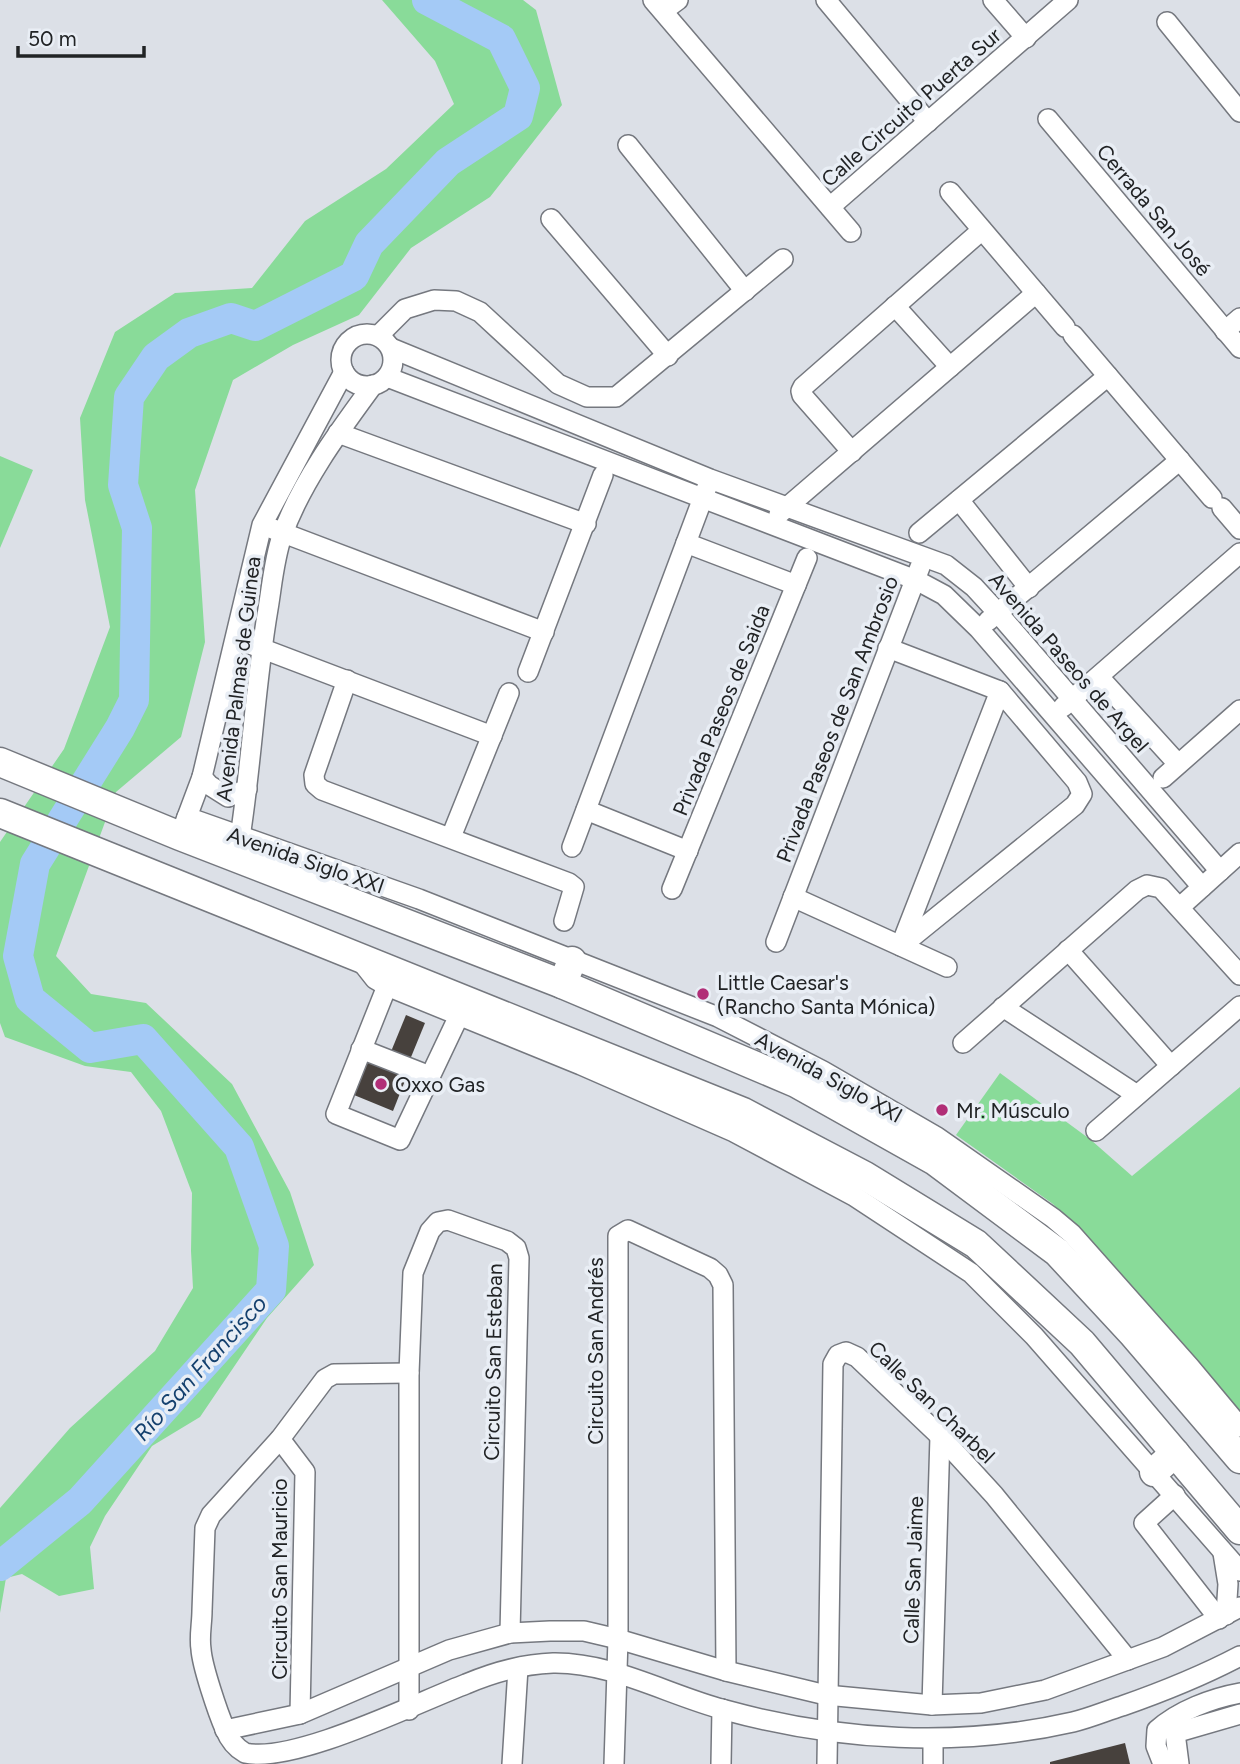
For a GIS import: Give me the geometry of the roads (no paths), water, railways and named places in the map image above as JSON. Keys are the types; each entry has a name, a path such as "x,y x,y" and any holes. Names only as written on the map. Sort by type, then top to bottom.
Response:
{"highway":[{"name":"Avenida Siglo XXI","path":"0,762 114,810 183,827 567,972 796,1083 935,1161 1064,1243 1132,1333 1240,1459"},
{"path":"5,815 355,954 463,1007 738,1122 976,1244 1082,1343 1175,1453 1231,1539"},
{"path":"1154,1472 1175,1453"}],"street":[{"path":"826,0 928,122"},
{"path":"993,0 1026,38"},
{"name":"Calle Circuito Puerta Sur","path":"665,4 830,207 1068,0"},
{"path":"1167,22 1240,112"},
{"name":"Cerrada San José","path":"1048,119 1233,324 1240,348"},
{"path":"628,145 746,291"},
{"path":"950,192 1240,529"},
{"path":"830,207 851,232"},
{"path":"551,219 668,356"},
{"path":"852,452 800,391 982,230"},
{"path":"384,342 405,309 434,300 456,302 480,312 558,384 587,397 616,397 783,260"},
{"path":"769,524 1036,293"},
{"path":"895,306 950,367"},
{"path":"384,342 359,335 351,339 342,354 344,372 357,384 380,381 605,468 769,524 916,580 944,595 979,629 1202,887"},
{"path":"380,381 393,363 384,342"},
{"name":"Avenida Paseos de Argel","path":"384,342 710,480 946,565 974,587 998,613 1220,871"},
{"name":"Avenida Palmas de Guinea","path":"183,827 202,777 262,524 344,372"},
{"path":"919,533 1108,376"},
{"name":"Avenida Palmas de Guinea","path":"240,837 261,648 277,551 311,477 338,433 380,381"},
{"path":"338,433 586,524"},
{"path":"979,629 1180,460"},
{"path":"528,672 605,468"},
{"path":"572,847 710,480"},
{"path":"959,500 1029,588"},
{"path":"262,524 544,632"},
{"name":"Privada Paseos de Saida","path":"686,543 796,585"},
{"path":"1054,714 1240,553"},
{"name":"Privada Paseos de San Ambrosio","path":"776,942 924,557"},
{"name":"Privada Paseos de Saida","path":"672,889 807,558"},
{"path":"236,639 492,736"},
{"path":"888,648 1000,691 1077,782 1082,794 1076,805 901,946"},
{"path":"1099,677 1178,764"},
{"path":"347,680 314,775 315,784 322,790 569,883 574,887 574,892 564,922"},
{"path":"901,946 1000,691"},
{"path":"451,837 509,693"},
{"path":"1163,778 1240,709"},
{"path":"202,777 209,786 228,797 247,789"},
{"name":"Privada Paseos de Saida","path":"586,810 688,851"},
{"name":"Avenida Siglo XXI","path":"183,827 240,837 419,899 567,972"},
{"path":"1180,906 1240,853"},
{"path":"963,1042 1137,890 1147,885 1161,888 1180,906 1240,975"},
{"name":"Privada Paseos de San Ambrosio","path":"793,897 947,967"},
{"path":"1068,950 1171,1066"},
{"path":"355,954 375,979 387,985 463,1007 400,1140 335,1114 387,985"},
{"path":"1096,1131 1240,1006"},
{"path":"1003,1007 1137,1096"},
{"path":"361,1049 430,1076"},
{"path":"860,1186 971,1273 1034,1336 1175,1495 1231,1539 1240,1571"},
{"name":"Circuito San Esteban","path":"409,1710 409,1373 413,1273 430,1231 438,1222 448,1220 507,1241 516,1248 519,1258 510,1633"},
{"name":"Circuito San Andrés","path":"618,1639 618,1237 628,1230 710,1268 718,1275 723,1285 726,1671"},
{"name":"Avenida Siglo XXI","path":"1064,1243 1190,1367 1240,1427"},
{"name":"Calle San Charbel","path":"826,1695 833,1364 838,1355 846,1352 858,1357 940,1436 994,1495 1128,1660"},
{"path":"280,1439 325,1379 334,1374 409,1373"},
{"name":"Calle San Jaime","path":"932,1705 940,1436"},
{"name":"Circuito San Mauricio","path":"225,1730 201,1650 205,1528 211,1515 280,1439 305,1472 300,1714"},
{"path":"1175,1495 1144,1523 1228,1613"},
{"path":"1228,1613 1231,1539"},
{"path":"1228,1613 1163,1647 1045,1690 981,1703 932,1705 826,1695 726,1671 584,1631 510,1633 449,1650 300,1714 225,1730 242,1752 255,1758 271,1759 312,1754 467,1683 518,1668 551,1663 585,1665 722,1709 786,1726 933,1739 1009,1734 1077,1721 1236,1661"},
{"path":"614,1764 618,1639"},
{"path":"512,1764 518,1668"},
{"path":"1163,1764 1156,1746 1157,1730 1170,1718 1240,1693"},
{"path":"826,1695 827,1764"},
{"path":"721,1764 722,1709"},
{"path":"1179,1764 1175,1733 1240,1714"},
{"path":"933,1739 933,1764"}],"waterway":[{"name":"Río San Francisco","path":"0,1566 80,1501 271,1290 274,1246 239,1147 143,1039 90,1048 30,999 18,956 35,864 120,728 134,700 137,528 123,485 129,397 156,357 189,333 231,318 255,326 354,276 369,244 448,162 518,116 525,88 501,39 427,0"}],"place":[{"name":"Little Caesar's (Rancho Santa Mónica)","path":"703,994"},
{"name":"Oxxo Gas","path":"381,1084"},
{"name":"Mr. Músculo","path":"942,1110"}]}
